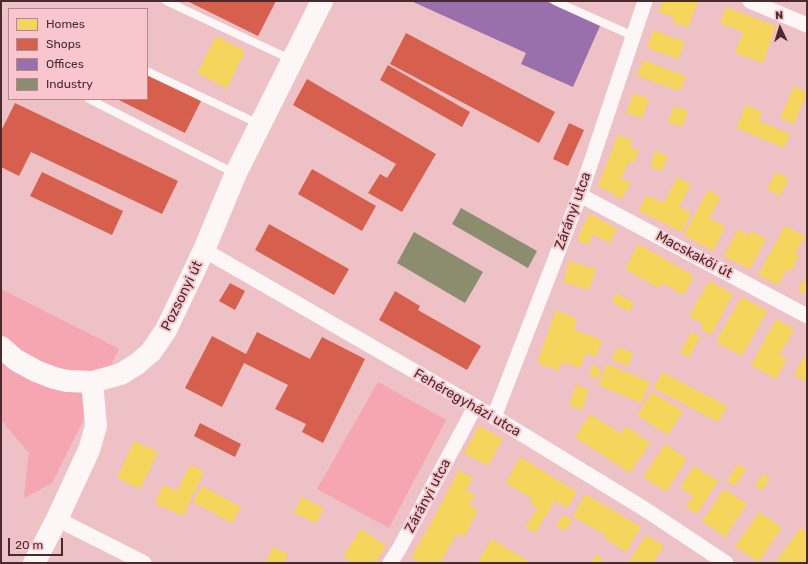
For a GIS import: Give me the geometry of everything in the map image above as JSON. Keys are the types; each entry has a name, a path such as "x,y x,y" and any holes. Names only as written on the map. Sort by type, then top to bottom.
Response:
{"main road":[{"name":"Pozsonyi út","path":"1,347 16,360 36,371 54,378 67,381 92,382 121,374 137,364 150,352 166,330 204,250 236,174 322,1"},
{"path":"34,563 57,519 89,450 96,426 92,382"}],"street":[{"name":"Zárányi utca","path":"494,417 580,194 645,1"},
{"path":"750,1 807,25"},
{"name":"Macskakői út","path":"580,194 807,316"},
{"name":"Fehéregyházi utca","path":"204,250 494,417 643,508 726,563"},
{"name":"Zárányi utca","path":"390,563 399,549 475,407"},
{"path":"57,519 144,563"}],"lane":[{"path":"166,1 292,60"},
{"path":"555,1 633,36"},
{"path":"148,71 260,124"},
{"path":"91,100 236,174"}],"path":[{"path":"1,14 10,1"}],"shaded area":[{"path":"1,289 119,349 52,483 24,498 29,453 1,420"},
{"path":"378,382 446,420 389,528 317,489"}],"building: Homes":[{"path":"663,1 698,1 688,28 672,22 674,17 659,12"},
{"path":"726,7 776,26 763,63 735,53 743,32 720,23"},
{"path":"653,30 685,42 678,59 647,48"},
{"path":"216,36 245,51 227,88 197,73"},
{"path":"643,60 686,76 680,91 637,76"},
{"path":"794,86 807,92 794,124 780,118"},
{"path":"633,93 649,99 642,118 626,113"},
{"path":"746,105 762,112 759,121 790,134 784,148 736,128"},
{"path":"674,106 688,111 682,127 668,122"},
{"path":"618,135 632,140 630,147 639,150 634,163 629,161 621,179 631,182 622,199 598,186"},
{"path":"655,151 668,156 662,171 650,167"},
{"path":"776,172 789,179 780,196 767,189"},
{"path":"677,177 691,184 679,207 691,213 682,232 639,211 646,195 664,203"},
{"path":"708,190 721,197 709,218 725,227 713,251 684,235"},
{"path":"590,214 617,229 610,243 592,234 589,245 577,240"},
{"path":"785,226 805,236 795,254 799,256 791,271 787,269 778,285 758,275"},
{"path":"738,229 749,235 751,231 766,239 750,269 724,256"},
{"path":"638,244 694,276 684,295 662,283 659,288 625,269"},
{"path":"569,261 596,269 589,290 563,282"},
{"path":"807,274 807,295 798,290"},
{"path":"709,281 733,294 711,335 701,329 703,324 689,316"},
{"path":"616,293 634,303 629,312 612,302"},
{"path":"741,297 767,311 742,356 716,342"},
{"path":"556,310 577,319 574,330 602,340 596,357 586,353 580,368 562,362 559,371 537,363"},
{"path":"776,319 794,329 780,355 787,359 776,379 751,365"},
{"path":"691,332 700,337 689,357 680,353"},
{"path":"617,347 633,353 628,366 612,360"},
{"path":"807,351 807,382 794,375"},
{"path":"607,364 650,382 641,403 598,385"},
{"path":"592,365 601,369 598,379 589,375"},
{"path":"662,372 727,406 718,422 654,388"},
{"path":"576,385 589,390 582,410 569,405"},
{"path":"652,392 683,411 668,435 637,415"},
{"path":"590,414 621,434 626,426 650,443 630,473 575,437"},
{"path":"479,426 503,439 488,466 464,453"},
{"path":"134,441 158,452 140,489 117,478"},
{"path":"665,444 687,459 666,492 643,477"},
{"path":"520,457 577,492 567,508 555,501 535,533 525,527 538,508 530,503 533,499 506,483"},
{"path":"738,464 746,469 735,486 727,481"},
{"path":"190,465 204,472 183,516 155,503 163,485 177,491"},
{"path":"694,466 718,481 697,514 686,507 693,496 680,487"},
{"path":"459,470 473,478 466,490 475,495 469,505 478,510 464,537 457,533 440,563 422,563 411,557"},
{"path":"763,474 770,478 762,490 755,486"},
{"path":"202,486 241,507 232,523 193,502"},
{"path":"724,489 747,504 725,537 702,521"},
{"path":"585,494 641,527 626,552 604,538 606,535 573,517"},
{"path":"301,497 324,508 316,523 294,513"},
{"path":"759,512 782,528 758,562 735,546"},
{"path":"563,515 572,520 565,531 556,526"},
{"path":"800,528 807,533 807,559 804,563 775,563"},
{"path":"361,529 386,546 375,563 353,563 343,556"},
{"path":"646,535 664,546 653,563 628,563"},
{"path":"491,539 532,563 478,562"},
{"path":"273,547 288,554 284,563 265,563"},
{"path":"596,554 603,559 600,563 591,563"}],"building: Shops":[{"path":"187,1 276,1 258,36"},
{"path":"406,33 555,112 539,143 390,64"},
{"path":"388,65 470,112 462,127 380,80"},
{"path":"148,74 201,101 185,133 119,100 148,100"},
{"path":"307,79 436,154 402,212 368,193 380,174 387,178 396,164 293,105"},
{"path":"15,103 178,181 162,214 31,152 19,176 1,167 1,131"},
{"path":"569,123 584,130 568,166 553,159"},
{"path":"312,169 376,206 362,231 298,194"},
{"path":"42,172 123,211 112,235 30,196"},
{"path":"269,224 349,269 334,295 255,250"},
{"path":"230,283 245,291 235,310 219,301"},
{"path":"395,291 420,306 418,310 481,346 467,370 379,320"},
{"path":"257,332 310,359 322,337 365,359 323,443 302,432 306,424 275,409 288,385 244,363 222,407 185,388 212,336 246,354"},
{"path":"200,423 241,444 235,457 194,436"}],"building: Offices":[{"path":"411,1 546,1 600,26 573,87 521,64 526,53"}],"building: Industry":[{"path":"461,208 537,251 528,268 452,224"},
{"path":"414,232 483,272 465,303 397,263"}]}
